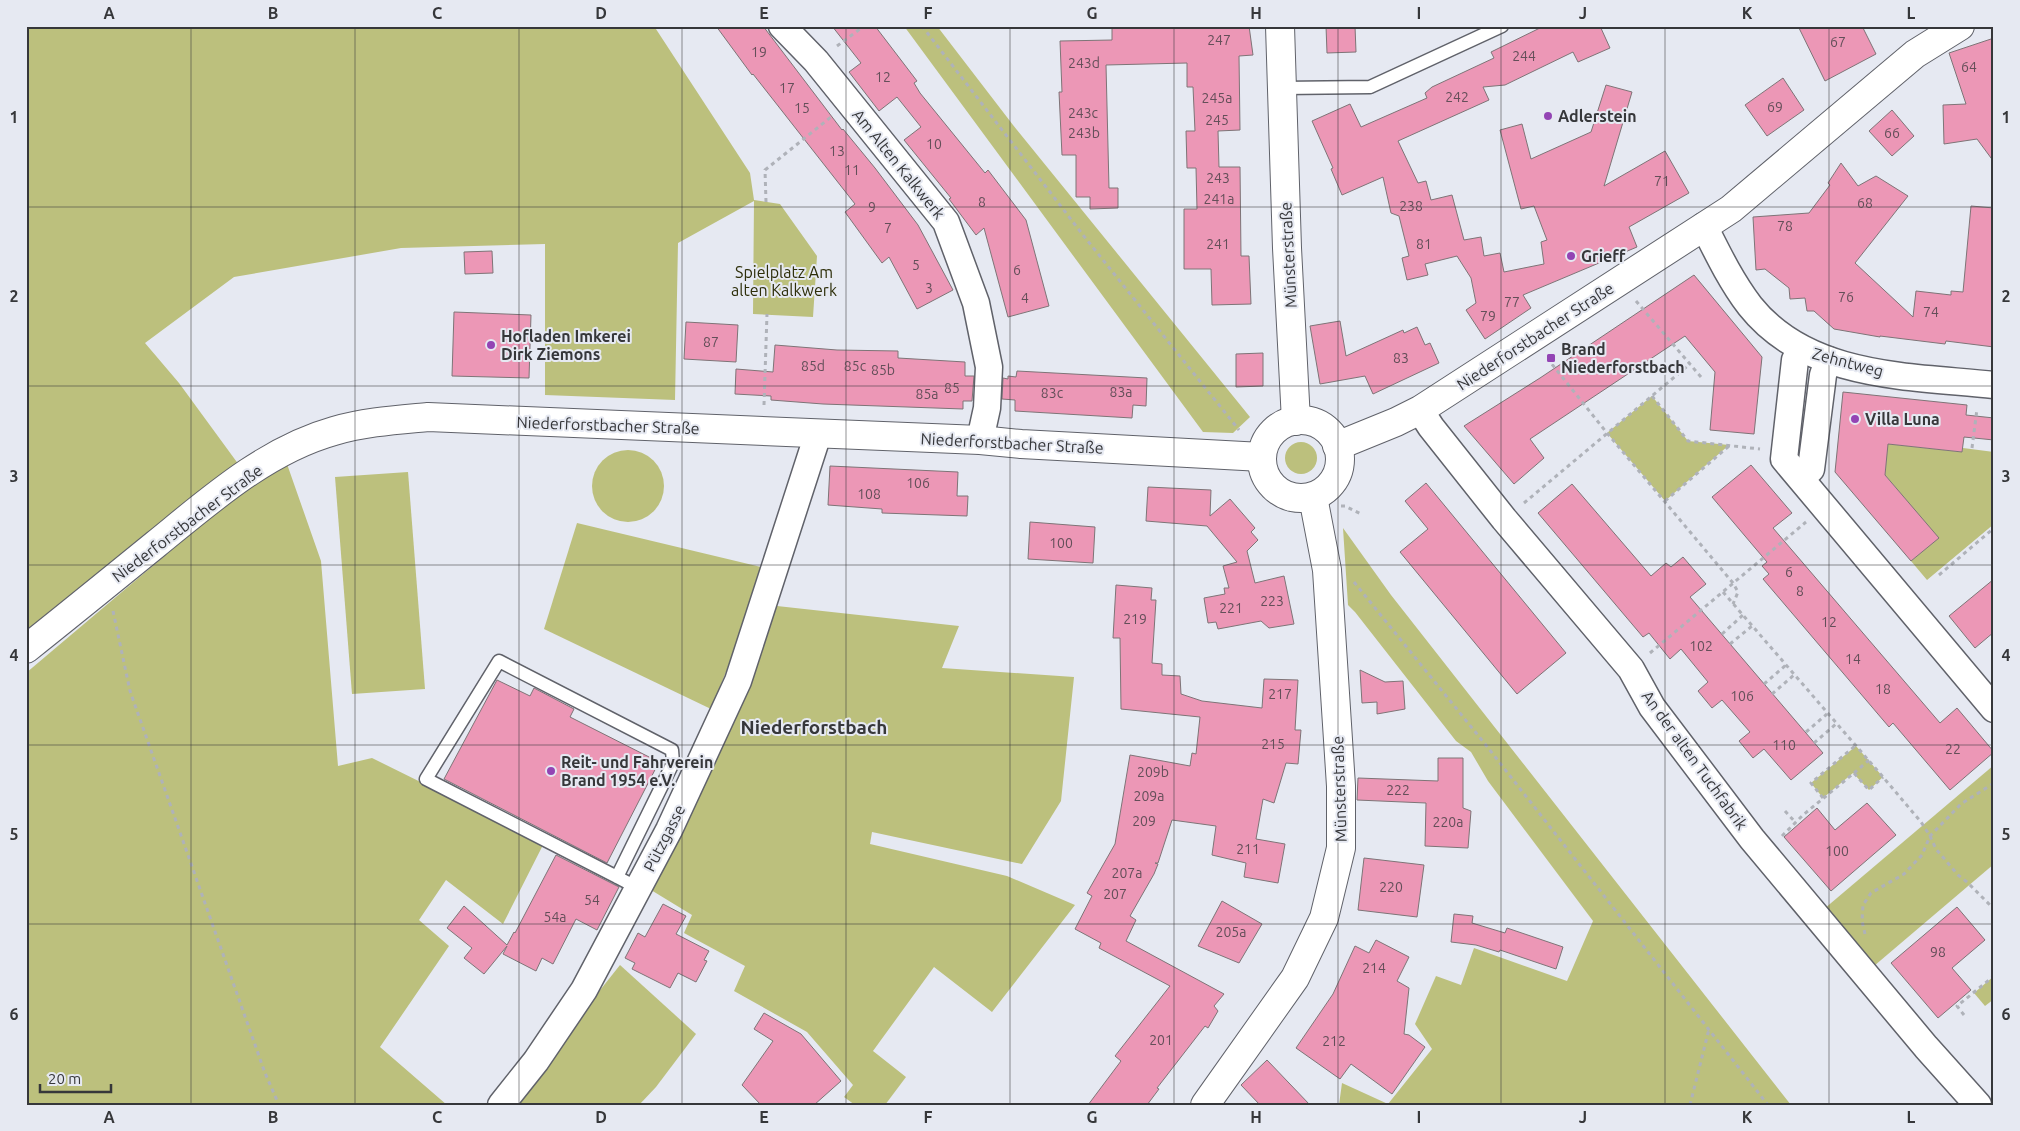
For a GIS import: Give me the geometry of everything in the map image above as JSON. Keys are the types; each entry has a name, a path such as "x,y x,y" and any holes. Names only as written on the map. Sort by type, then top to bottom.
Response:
{"street":[{"name":"Am Alten Kalkwerk","path":"782,26 816,61 946,222 976,303 989,367 987,408 980,440"},
{"name":"Münsterstraße","path":"1280,26 1287,248 1296,421"},
{"name":"Niederforstbacher Straße","path":"1337,446 1420,410 1731,209 1915,54 1960,26"},
{"name":"Zehntweg","path":"1704,226 1735,285 1752,308 1772,328 1801,348 1828,360 1865,370 1988,384"},
{"path":"1801,348 1795,360 1784,459 1994,709"},
{"path":"1801,478 1811,469 1823,375 1828,360"},
{"name":"An der alten Tuchfabrik","path":"1420,410 1431,427 1504,519 1631,669 1652,707 1752,839 1920,1040 1978,1105"},
{"name":"Niederforstbacher Straße","path":"26,649 246,473 291,448 333,431 371,423 428,417 980,440 1020,444 1251,448"},
{"path":"1296,421 1309,422 1321,426 1331,434 1337,446 1340,462 1336,477 1325,490 1322,504 1286,495 1275,488 1264,474 1251,448 1264,443 1273,432 1283,425 1296,421"},
{"name":"Pützgasse","path":"500,1105 536,1061 584,990 628,882 669,830 738,681 818,434"},
{"name":"Münsterstraße","path":"1205,1105 1295,978 1324,918 1341,848 1341,786 1322,504"}],"lane":[{"path":"1282,88 1370,87 1502,26"},
{"path":"499,661 672,750 673,763 628,882 426,779 499,661"}],"path":[{"path":"816,61 864,26"},
{"path":"922,26 1251,448 1248,472 1267,498 1296,514 1322,504 1345,506 1361,514"},
{"path":"766,202 765,170 850,103"},
{"path":"1622,280 1630,294 1702,377"},
{"path":"762,432 767,314"},
{"path":"1527,500 1690,364"},
{"path":"1556,370 1733,583 1738,592 1733,604"},
{"path":"1972,448 1988,384"},
{"path":"1652,396 1688,441 1785,452"},
{"path":"1665,501 1729,445"},
{"path":"1631,669 1824,507"},
{"path":"1939,575 1994,528"},
{"path":"1348,580 1354,581 1485,744 1768,1105"},
{"path":"107,584 130,691 266,1074 279,1105"},
{"path":"1723,592 1827,714 1869,760 1930,836 1936,849 1958,875 1968,882 1994,909"},
{"path":"1722,634 1743,615"},
{"path":"1730,644 1752,626"},
{"path":"1764,684 1786,665"},
{"path":"1772,694 1794,675"},
{"path":"1806,732 1827,714"},
{"path":"1814,743 1836,724"},
{"path":"1824,798 1811,783 1856,746"},
{"path":"1779,838 1869,760"},
{"path":"1854,773 1869,790 1883,777"},
{"path":"1866,938 1862,921 1863,905 1871,893 1904,874 1922,855 1930,836 1961,804 1994,783"},
{"path":"1785,811 1796,823"},
{"path":"1964,1015 1957,1006 1994,976"},
{"path":"1690,1105 1709,1029"}],"green space":[{"name":"Spielplatz Am alten Kalkwerk","path":"26,26 654,26 750,173 754,200 780,204 817,256 813,317 753,314 754,201 678,243 675,400 545,395 545,244 401,248 234,277 145,343 179,383 239,465 26,632"},
{"path":"904,26 937,26 1013,125 1250,417 1233,433 1203,432"},
{"path":"1652,396 1688,441 1729,445 1665,501 1607,433"},
{"path":"1301,442 1307,443 1312,447 1316,452 1316,464 1312,469 1307,473 1301,474 1295,473 1290,469 1286,464 1285,458 1286,452 1290,447 1295,443"},
{"path":"1880,443 1962,452 1963,448 1994,452 1994,524 1927,580 1911,561 1938,538 1885,475 1886,460 1876,459"},
{"path":"628,450 648,456 658,466 664,486 658,506 648,516 628,522 608,516 598,506 592,486 598,466 608,456"},
{"path":"287,464 321,561 338,766 372,758 544,843 503,924 446,880 419,920 449,946 380,1047 447,1105 26,1105 26,673 252,482"},
{"path":"408,472 425,689 352,694 335,477"},
{"path":"577,523 761,567 760,587 711,709 544,629"},
{"path":"1343,528 1391,595 1791,1105 1339,1105 1342,1083 1388,1104 1432,1049 1415,1024 1436,976 1461,985 1474,948 1567,981 1593,921 1488,781 1471,752 1456,741 1348,605"},
{"path":"777,606 959,626 942,668 1074,677 1061,801 1022,864 872,832 870,844 1007,876 1075,905 992,1012 934,967 873,1051 906,1077 885,1105 855,1105 844,1097 853,1085 807,1032 734,991 745,966 684,933 692,915 651,890 690,813"},
{"path":"1856,746 1883,777 1869,790 1853,773 1823,798 1811,783"},
{"path":"1994,765 1994,864 1874,966 1824,909"},
{"path":"620,965 696,1034 656,1087 639,1105 509,1105"},
{"path":"1994,976 1994,999 1985,1006 1974,993"}],"building":[{"path":"716,26 763,26 842,130 875,168 918,225 953,290 917,309 889,257 882,263 845,212 855,204 752,75"},
{"path":"832,26 875,26 917,81 914,83 920,93 985,173 988,170 1026,220 1049,306 1008,317 984,228 976,235 949,199 951,198 904,140 921,127 897,97 879,111 849,72 861,63"},
{"path":"1249,26 1253,55 1239,56 1240,130 1218,131 1219,167 1240,167 1241,256 1249,256 1251,304 1212,305 1211,269 1184,269 1184,209 1197,209 1196,168 1187,168 1186,131 1195,131 1193,87 1187,87 1187,63 1106,65 1109,188 1118,188 1118,208 1090,209 1090,197 1076,197 1076,155 1062,155 1059,92 1062,92 1060,41 1112,40 1112,28"},
{"path":"1326,26 1355,26 1356,52 1327,53"},
{"path":"1544,26 1600,26 1610,48 1578,62 1573,52 1505,85 1483,87 1489,100 1398,141 1418,183 1426,181 1431,200 1452,195 1464,240 1481,237 1484,256 1500,253 1504,272 1544,264 1541,242 1547,240 1534,206 1521,209 1500,130 1522,124 1531,159 1591,132 1606,85 1632,92 1604,186 1665,151 1689,193 1629,227 1637,247 1523,295 1531,308 1485,339 1466,310 1476,303 1471,278 1457,256 1425,264 1428,275 1407,280 1402,258 1409,256 1399,216 1391,213 1383,177 1342,195 1331,169 1333,168 1312,121 1350,104 1361,127 1427,98 1425,93 1432,87 1494,58 1491,52"},
{"path":"1798,26 1862,26 1876,54 1825,81"},
{"path":"1994,38 1994,162 1977,139 1944,144 1943,105 1966,104 1949,53"},
{"path":"1783,78 1804,110 1767,136 1745,105"},
{"path":"1892,110 1914,136 1892,156 1869,131"},
{"path":"1841,163 1858,186 1876,176 1908,196 1855,263 1913,317 1916,291 1951,295 1951,291 1963,292 1971,206 1994,208 1994,347 1946,341 1945,344 1880,337 1834,329 1814,311 1807,311 1805,298 1790,299 1789,288 1765,269 1756,270 1753,217 1809,213 1830,185 1828,183"},
{"path":"492,251 493,273 465,274 464,252"},
{"path":"1694,275 1762,357 1754,434 1710,430 1715,372 1685,336 1530,439 1544,458 1514,484 1464,426 1540,378"},
{"name":"Hofladen Imkerei Dirk Ziemons","path":"454,312 531,315 529,378 452,376"},
{"path":"1340,321 1346,356 1403,330 1404,333 1417,327 1425,345 1430,343 1439,363 1373,394 1365,376 1320,384 1310,326"},
{"path":"686,322 738,325 736,362 684,359"},
{"path":"775,345 837,350 898,351 898,358 965,362 965,376 974,376 972,401 963,401 963,409 823,404 771,400 771,396 735,394 736,369 773,372"},
{"path":"1263,353 1263,386 1236,387 1236,354"},
{"path":"1017,371 1147,378 1146,406 1133,405 1132,418 1015,411 1015,400 1002,399 1003,378 1008,379 1008,376 1016,377"},
{"path":"1843,392 1967,405 1966,415 1994,418 1994,440 1964,437 1962,452 1888,444 1885,475 1939,538 1911,561 1835,472"},
{"path":"1751,465 1792,513 1773,528 1940,723 1957,708 1994,752 1950,790 1893,723 1889,727 1763,579 1769,574 1762,566 1767,562 1712,497"},
{"path":"830,466 958,472 957,496 968,496 967,516 882,513 882,509 828,505"},
{"path":"1426,483 1566,653 1517,694 1400,552 1428,529 1405,501"},
{"path":"1572,484 1651,576 1666,563 1671,567 1683,557 1706,584 1690,597 1823,753 1791,780 1764,749 1753,758 1739,741 1750,732 1722,700 1712,708 1698,691 1708,682 1681,649 1670,659 1649,633 1643,637 1538,513"},
{"path":"1148,487 1211,490 1210,516 1230,499 1255,528 1251,532 1258,540 1247,551 1255,583 1284,576 1294,624 1269,628 1261,621 1218,629 1216,622 1208,623 1204,598 1225,594 1224,588 1229,588 1223,566 1237,562 1207,526 1146,521"},
{"path":"1030,522 1095,527 1093,563 1028,559"},
{"path":"1994,579 1994,632 1975,648 1949,616"},
{"path":"1116,585 1152,588 1151,600 1156,600 1152,663 1162,664 1162,675 1180,676 1181,694 1202,701 1262,708 1264,679 1298,680 1295,730 1301,730 1298,764 1286,763 1274,803 1263,799 1256,839 1285,844 1278,883 1244,877 1246,863 1212,855 1216,826 1172,820 1158,863 1155,863 1158,864 1154,874 1130,916 1136,920 1126,941 1224,994 1214,1006 1218,1011 1208,1028 1205,1026 1157,1088 1159,1089 1147,1105 1088,1105 1121,1061 1115,1056 1170,986 1099,948 1101,943 1075,929 1092,896 1087,893 1115,844 1130,755 1190,766 1192,753 1196,754 1200,717 1121,709 1120,638 1113,638"},
{"path":"1360,670 1385,682 1403,681 1405,709 1377,714 1377,702 1362,703"},
{"name":"Reit- und Fahrverein Brand 1954 e.V.","path":"497,680 530,696 534,688 574,709 570,717 659,762 607,863 444,779"},
{"path":"1438,758 1463,758 1463,808 1471,811 1468,848 1425,846 1426,803 1357,800 1358,778 1438,781"},
{"path":"1867,803 1896,835 1831,891 1784,837 1817,808 1835,830"},
{"path":"556,855 619,887 597,930 576,919 553,964 542,958 536,971 503,954 507,946 484,974 464,958 472,948 447,928 464,906 507,945"},
{"path":"1364,858 1424,865 1417,917 1358,910"},
{"path":"1222,901 1262,924 1239,963 1198,946"},
{"path":"663,904 686,916 676,934 709,951 704,960 707,961 696,982 678,973 670,988 632,969 635,963 625,958 638,933 645,937"},
{"path":"1957,907 1985,940 1952,968 1971,990 1938,1018 1891,963"},
{"path":"1454,914 1473,916 1472,923 1505,933 1507,928 1563,947 1556,969 1500,950 1499,952 1476,945 1451,942"},
{"path":"1376,940 1409,957 1397,981 1409,988 1404,1034 1409,1035 1425,1047 1392,1094 1351,1064 1340,1079 1296,1048 1333,994 1355,946 1369,953"},
{"path":"764,1013 801,1034 841,1081 814,1105 761,1105 742,1085 773,1041 754,1029"},
{"path":"1267,1060 1310,1105 1260,1105 1241,1085"}],"place":[{"name":"Adlerstein","path":"1548,116"},
{"name":"Grieff","path":"1571,256"},
{"name":"Hofladen Imkerei Dirk Ziemons","path":"491,345"},
{"name":"Brand Niederforstbach","path":"1551,358"},
{"name":"Villa Luna","path":"1855,419"},
{"name":"Reit- und Fahrverein Brand 1954 e.V.","path":"551,771"}],"district":[{"name":"Niederforstbach","path":"814,727"}]}
